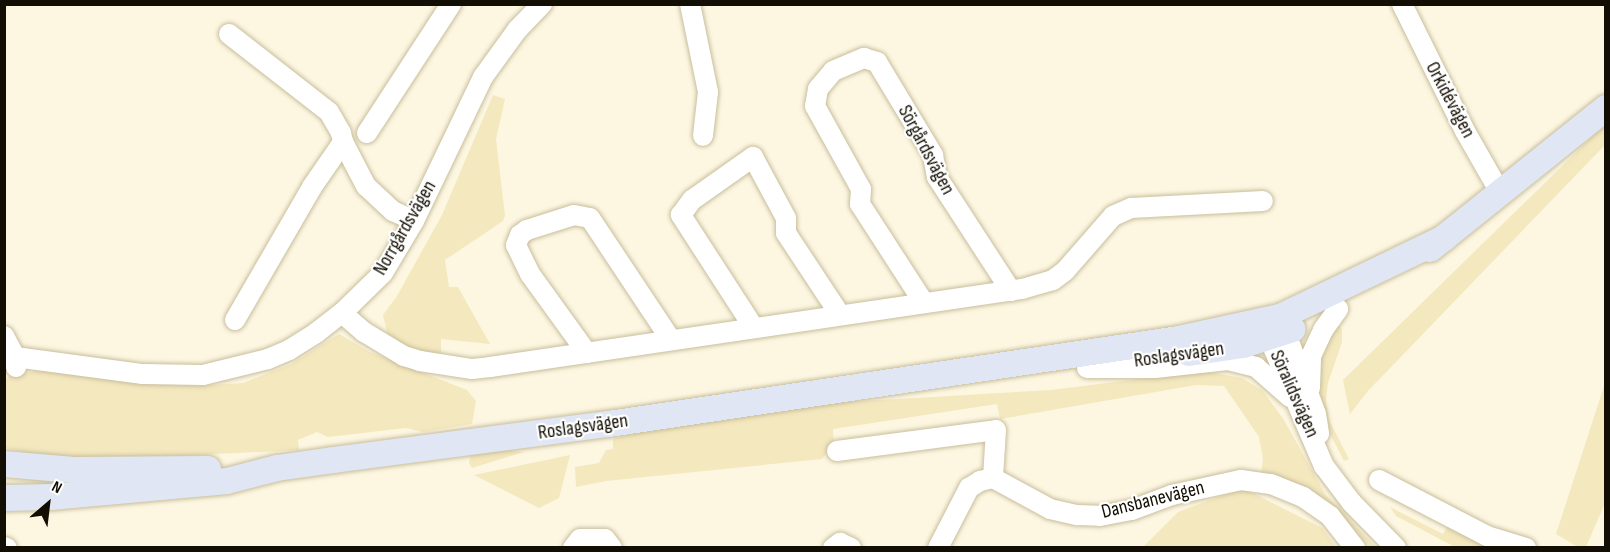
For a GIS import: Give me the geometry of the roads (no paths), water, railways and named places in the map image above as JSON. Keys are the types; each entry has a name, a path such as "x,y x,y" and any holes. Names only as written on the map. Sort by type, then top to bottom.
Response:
{"main road":[{"name":"Roslagsvägen","path":"4,498 51,497 227,481 277,468 1274,327 1338,309 1366,295 1406,269 1501,195 1605,108"},
{"name":"Roslagsvägen","path":"887,382 1087,368 1243,345 1444,238"},
{"name":"Roslagsvägen","path":"4,464 75,470 277,468"}],"street":[{"path":"367,133 451,4"},
{"path":"690,4 708,92 703,135"},
{"name":"Orkidévägen","path":"1402,4 1465,131 1501,195"},
{"name":"Norrgårdsvägen","path":"10,363 58,362 143,374 203,375 268,359 289,350 342,313 383,273 414,221 483,77 531,8"},
{"path":"229,34 329,112 366,186 393,211 414,221"},
{"name":"Sörgårdsvägen","path":"924,303 861,204 861,189 815,106 818,89 833,71 864,58 877,62 933,155 937,177 1011,291"},
{"path":"235,320 312,187 343,142"},
{"path":"754,328 681,215 692,200 753,157 786,218 786,233 840,315"},
{"path":"342,313 387,348 420,361 472,369 1011,291 1053,280 1084,252 1113,216 1131,208 1263,201"},
{"path":"587,353 530,274 516,245 520,235 527,230 574,215 590,219 671,340"},
{"path":"1316,414 1309,383 1311,356 1323,330 1338,309"},
{"name":"Söralidsvägen","path":"1274,327 1296,404 1324,466 1353,503 1396,548"},
{"name":"Söralidsvägen","path":"1274,327 1316,414 1324,466"},
{"path":"4,336 10,363"},
{"path":"1087,368 1155,368 1228,360 1242,362 1256,367 1296,404"},
{"path":"837,451 996,430 993,478 980,481 969,488 938,548"},
{"name":"Dansbanevägen","path":"993,478 1050,509 1077,515 1100,516 1132,510 1172,495 1241,480 1271,484 1303,497 1330,516 1355,548"},
{"path":"1379,480 1486,536 1523,547"},
{"path":"573,548 580,539 605,539 612,548"},
{"path":"833,548 840,543 851,548"}]}
